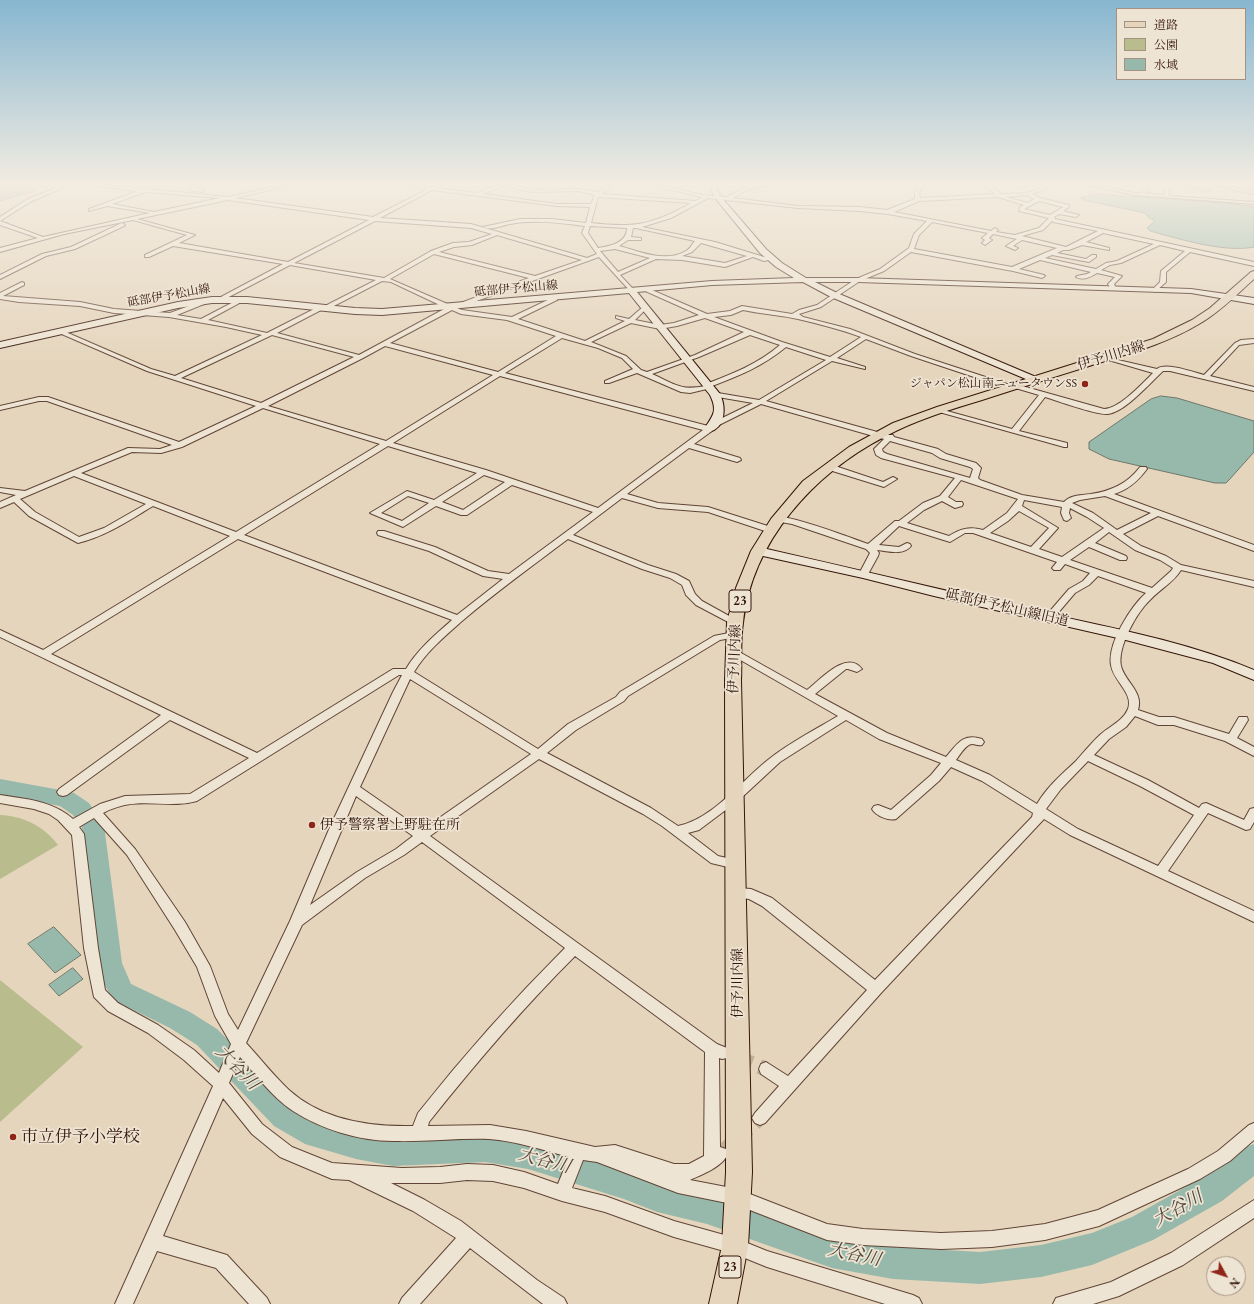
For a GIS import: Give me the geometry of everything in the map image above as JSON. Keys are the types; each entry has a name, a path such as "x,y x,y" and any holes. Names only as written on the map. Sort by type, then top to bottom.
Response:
{"main road":[{"path":"759,246 771,258 804,280 834,295 1033,379"},
{"name":"伊予川内線","path":"724,1304 735,1238 739,1172 737,892 733,680 734,628 743,588 758,551 774,525 804,488 829,467 853,450 885,436 897,426 936,410 1144,346 1188,327 1213,310 1254,274"},
{"name":"砥部伊予松山線","path":"0,345 178,305 207,301 243,299 382,312 454,307 631,290 744,282 858,280 1191,291 1254,301"},
{"path":"631,290 720,401 721,412 712,426"},
{"name":"砥部伊予松山線旧道","path":"758,551 864,574 934,592 1124,635 1218,660 1254,675"}],"street":[{"path":"0,250 15,246"},
{"path":"0,277 44,255 77,246"},
{"path":"147,256 169,246"},
{"path":"184,246 384,279 402,285 466,313 514,319 561,336 587,342 624,357 638,370 685,391 711,388 770,358 785,344"},
{"path":"221,300 323,246"},
{"path":"176,378 384,279 433,252 451,246"},
{"path":"542,246 586,259"},
{"path":"593,246 631,290"},
{"path":"629,250 634,246"},
{"path":"676,258 690,251 694,246"},
{"path":"719,246 764,259 771,258"},
{"path":"798,317 795,314 798,312 819,306 858,280 882,270 911,250 913,246"},
{"path":"1009,246 1014,248"},
{"path":"1052,253 1087,261 1097,257 1055,246"},
{"path":"1014,269 1072,246"},
{"path":"1093,246 1107,249"},
{"path":"1079,277 1088,276 1108,264 1119,262 1156,246"},
{"path":"1170,246 1254,264"},
{"path":"596,250 612,247 656,257 676,258 725,265 754,255"},
{"path":"911,250 1014,269 1042,276"},
{"path":"1155,290 1163,282 1163,272 1189,250"},
{"path":"433,252 535,278"},
{"path":"617,274 664,254"},
{"path":"0,505 122,453 131,450 161,451 178,445 262,406 361,357 454,307 600,255"},
{"path":"1246,262 1254,256"},
{"path":"1039,258 1119,276 1111,284 1113,288"},
{"path":"0,296 22,284"},
{"path":"645,289 706,316 750,332 829,359 863,368"},
{"path":"0,296 19,300 80,304 114,311 169,315 226,324 361,357"},
{"path":"514,319 555,299 555,297"},
{"path":"188,324 194,324 202,321 243,299"},
{"path":"169,315 184,311 207,301"},
{"path":"587,342 630,321 644,308"},
{"path":"618,317 660,328 675,325 695,318 727,314 742,308 765,313 798,317 848,330 865,338 1011,386 1097,410 1111,411 1161,369 1254,389"},
{"path":"59,331 149,370 385,444 483,472 598,511"},
{"path":"647,374 697,356 750,332"},
{"path":"44,654 561,336"},
{"path":"124,1304 223,1082 237,1047 297,921 354,788 408,673 423,652 458,619 598,511 712,426 760,402 805,376 829,359 865,338"},
{"path":"1206,378 1237,344 1241,342 1253,341"},
{"path":"385,344 712,426"},
{"path":"1107,358 1158,372"},
{"path":"607,382 638,370"},
{"path":"711,388 935,451 942,456 974,465 977,468 974,478 977,482"},
{"path":"1014,432 1044,394"},
{"path":"0,408 39,399 48,399 178,445"},
{"path":"936,410 1064,445"},
{"path":"885,436 878,449 879,453 884,456 977,482 1020,497 1067,504 1080,509 1138,548 1163,558 1178,567 1254,584"},
{"path":"688,445 736,460"},
{"path":"829,467 884,485 893,478"},
{"path":"1068,518 1065,513 1067,504 1073,499 1107,494 1131,483 1143,469"},
{"path":"483,472 435,503 403,524 374,514 407,493 435,503 464,513 512,482"},
{"path":"75,474 458,619"},
{"path":"869,547 877,542 895,525 902,523 931,501 943,498 959,478"},
{"path":"0,490 26,494"},
{"path":"1107,494 1254,548"},
{"path":"620,495 658,505 708,510 774,525 794,522 869,547 877,546 899,550 907,546"},
{"path":"984,533 997,525 1018,506 1020,497"},
{"path":"943,498 955,505 959,504"},
{"path":"15,499 32,514 78,540 84,539 109,528 153,503"},
{"path":"1018,506 1054,528 1033,550"},
{"path":"1118,534 1157,512"},
{"path":"902,523 950,539 968,530 984,533 1153,592"},
{"path":"1057,568 1064,560 1110,528"},
{"path":"381,534 432,548 486,574 512,577"},
{"path":"297,921 362,875 400,852 539,754 572,727 734,628 722,617 699,603 691,595 686,583 673,576 644,567 567,535"},
{"path":"1088,543 1123,558"},
{"path":"864,574 865,566 874,557 875,553 869,547"},
{"path":"760,1118 876,989 1038,819 1039,810 1043,804 1066,777 1108,735 1121,726 1132,712 1135,708 1135,702 1131,691 1119,674 1116,666 1116,658 1124,635 1139,605 1173,576 1178,567"},
{"path":"1049,618 1072,591 1086,583 1097,572"},
{"path":"0,632 258,758"},
{"path":"734,652 845,716 883,736 986,778 1074,832 1254,918"},
{"path":"808,695 842,667 849,665 857,669"},
{"path":"75,824 114,803 129,799 193,798 397,671 408,673 539,754 647,811 715,860 736,864"},
{"path":"1132,712 1158,720 1174,721 1231,739 1254,752"},
{"path":"63,792 169,715"},
{"path":"676,831 695,827 735,797 776,759 845,716"},
{"path":"1231,739 1243,720"},
{"path":"878,809 892,816 935,778 964,743 972,740 978,742"},
{"path":"1087,756 1144,782 1201,814"},
{"path":"354,788 717,1051 716,1157 703,1166 690,1172 674,1172 615,1153 583,1156"},
{"path":"0,799 44,807 64,816 75,824 80,844 91,948 99,993 113,1007 148,1025 223,1082 257,1129 286,1152 332,1171 402,1176 440,1175 467,1172 493,1173 564,1189 674,1229 735,1238 767,1260 913,1304"},
{"path":"1160,873 1206,807 1246,826 1254,812"},
{"path":"93,813 131,852 180,926 203,966 222,1016 237,1047 297,1105 314,1115 356,1130 391,1134 490,1132 526,1138 678,1185 737,1201 827,1232 863,1237 941,1241 992,1239 1045,1232 1099,1218 1194,1174 1224,1156 1254,1130"},
{"path":"737,892 751,894 767,902 876,989"},
{"path":"418,1133 424,1118 489,1037 534,987 574,948"},
{"path":"766,1069 789,1086"},
{"path":"564,1189 583,1156"},
{"path":"348,1172 396,1193 455,1227 534,1290 558,1304"},
{"path":"1062,1304 1113,1290 1177,1259 1254,1208"},
{"path":"408,1304 468,1237"},
{"path":"152,1241 221,1261 261,1304"}],"green space":[{"path":"0,815 17,817 40,827 58,845 0,879"},
{"path":"0,980 83,1047 0,1122"}],"water":[{"path":"1211,246 1254,246 1242,248"},
{"path":"1161,396 1177,398 1254,421 1254,452 1226,483 1215,483 1109,459 1089,449 1089,442 1151,399"},
{"path":"54,927 81,955 55,973 28,944"},
{"path":"73,968 83,979 59,996 49,985"}],"waterway":[{"name":"大谷川","path":"0,787 66,799 81,809 93,825 109,963 116,982 122,992 180,1020 207,1037 284,1116 315,1134 356,1145 393,1152 485,1148 528,1155 625,1184 657,1197 707,1209 832,1252 893,1263 980,1268 1041,1261 1092,1249 1142,1229 1211,1190 1254,1158"}],"tunnel":[{"path":"738,1058 766,1069"},
{"path":"720,1154 760,1118"}],"place":[{"name":"ジャパン松山南ニュータウンSS","path":"1085,384"},
{"name":"伊予警察署上野駐在所","path":"312,825"},
{"name":"市立伊予小学校","path":"13,1137"}]}
